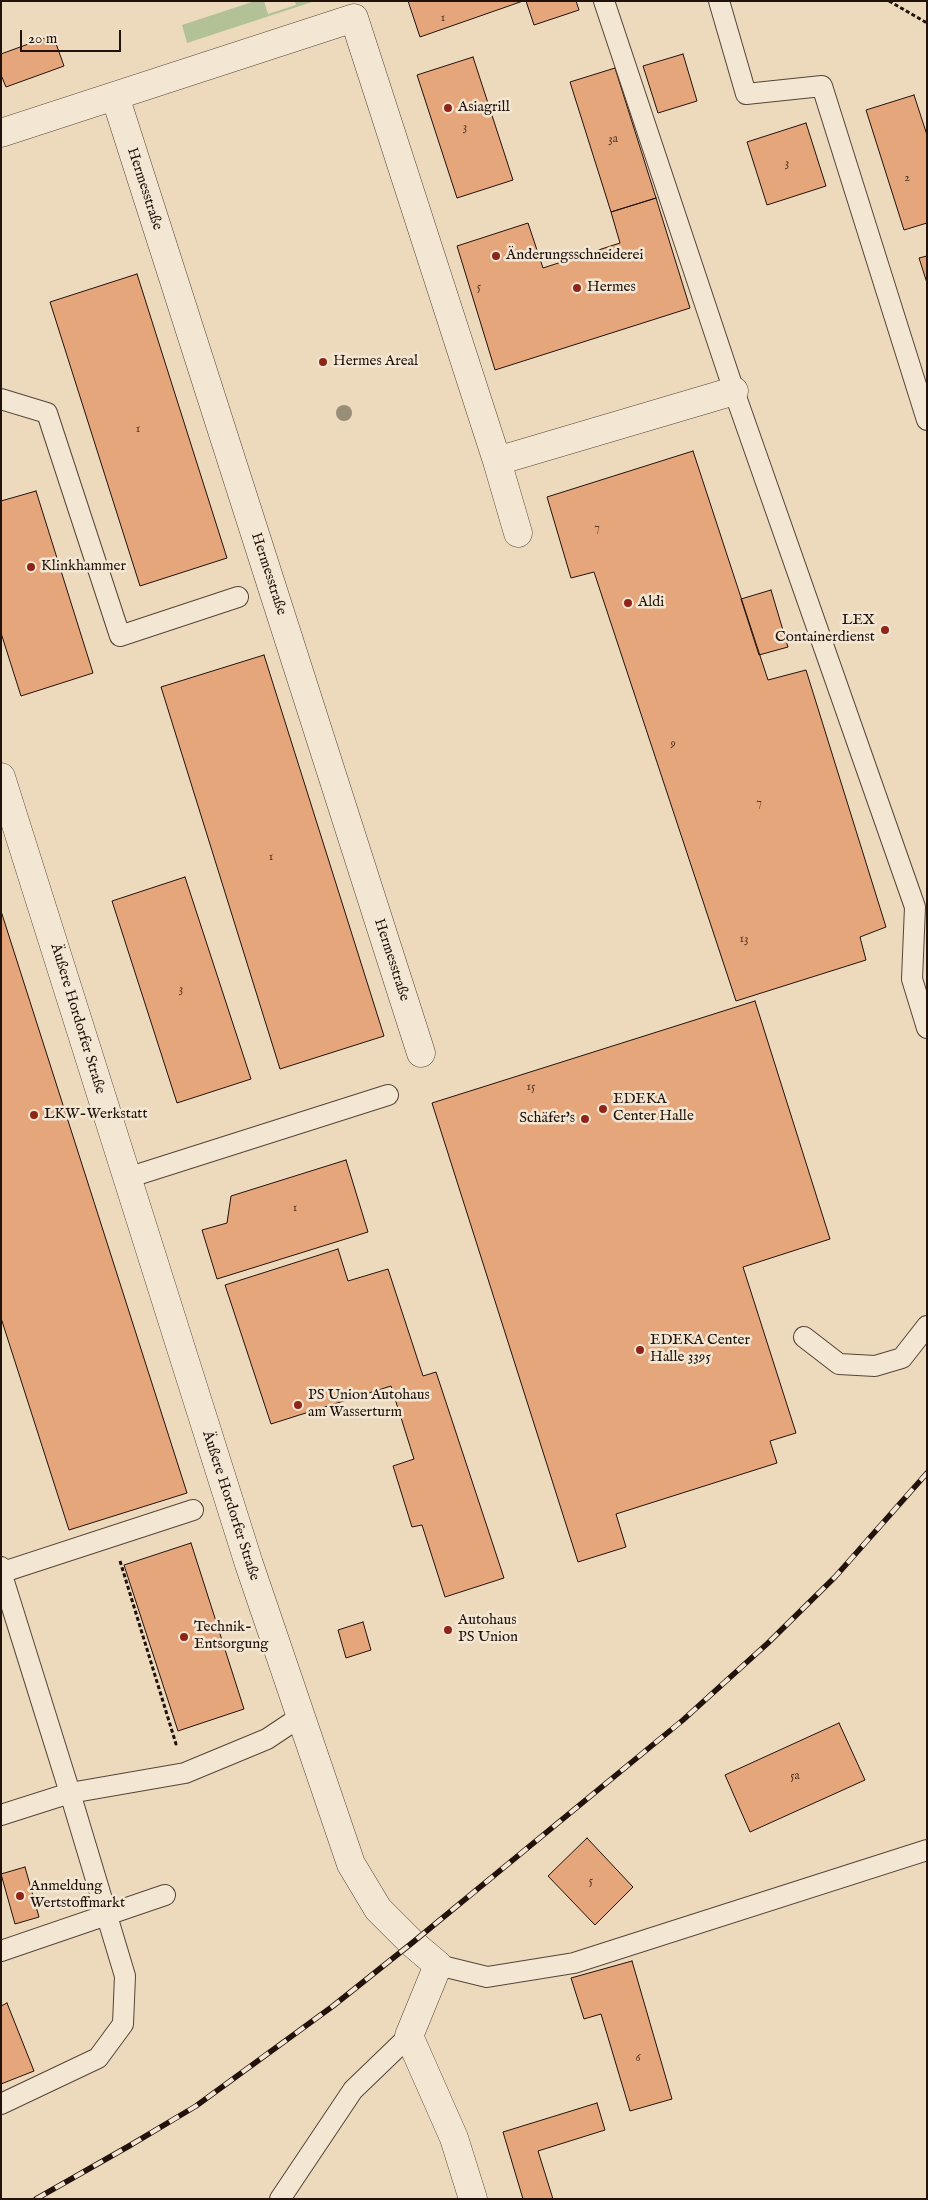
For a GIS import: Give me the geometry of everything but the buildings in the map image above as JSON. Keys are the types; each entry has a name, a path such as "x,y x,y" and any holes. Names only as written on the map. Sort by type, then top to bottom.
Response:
{"street":[{"path":"1,133 115,96 351,10 497,461 518,533"},
{"name":"Hermesstraße","path":"115,96 421,1053"},
{"path":"497,461 734,391"},
{"name":"Äußere Hordorfer Straße","path":"1,777 249,1564 351,1864 378,1909 412,1943 438,1965"},
{"path":"438,1965 409,2036 454,2138 473,2199"}],"lane":[{"path":"604,1 734,391 915,907 912,979 927,1028"},
{"path":"719,1 746,94 822,86 927,420"},
{"path":"1,399 47,413 120,636 238,597"},
{"path":"127,1178 388,1095"},
{"path":"804,1337 839,1364 875,1366 902,1358 927,1326"},
{"path":"1,2104 98,2058 123,2024 125,1976 2,1570 192,1510"},
{"path":"1,1815 70,1793 185,1773 267,1739 300,1717"},
{"path":"438,1965 487,1976 574,1963 927,1850"},
{"path":"1,1951 165,1895"},
{"path":"280,2199 353,2090 409,2036"}],"path":[{"path":"889,1 927,23"},
{"path":"112,1536 176,1744 185,1741"}],"green space":[{"path":"255,1 264,1 268,14 296,5 295,1 315,1 187,43 182,25"}],"railway":[{"path":"36,2199 196,2106 333,2006 412,1943 683,1720 768,1643 835,1577 927,1473"}],"place":[{"name":"Asiagrill","path":"448,108"},
{"name":"Änderungsschneiderei","path":"496,256"},
{"name":"Hermes","path":"577,288"},
{"name":"Hermes Areal","path":"323,362"},
{"name":"Klinkhammer","path":"31,567"},
{"name":"Aldi","path":"628,603"},
{"name":"LEX Containerdienst","path":"885,630"},
{"name":"EDEKA Center Halle","path":"603,1109"},
{"name":"LKW-Werkstatt","path":"34,1115"},
{"name":"Schäfer's","path":"585,1119"},
{"name":"EDEKA Center Halle 3395","path":"640,1350"},
{"name":"PS Union Autohaus am Wasserturm","path":"298,1405"},
{"name":"Autohaus PS Union","path":"448,1630"},
{"name":"Technik- Entsorgung","path":"184,1637"},
{"name":"Anmeldung Wertstoffmarkt","path":"20,1896"}]}
